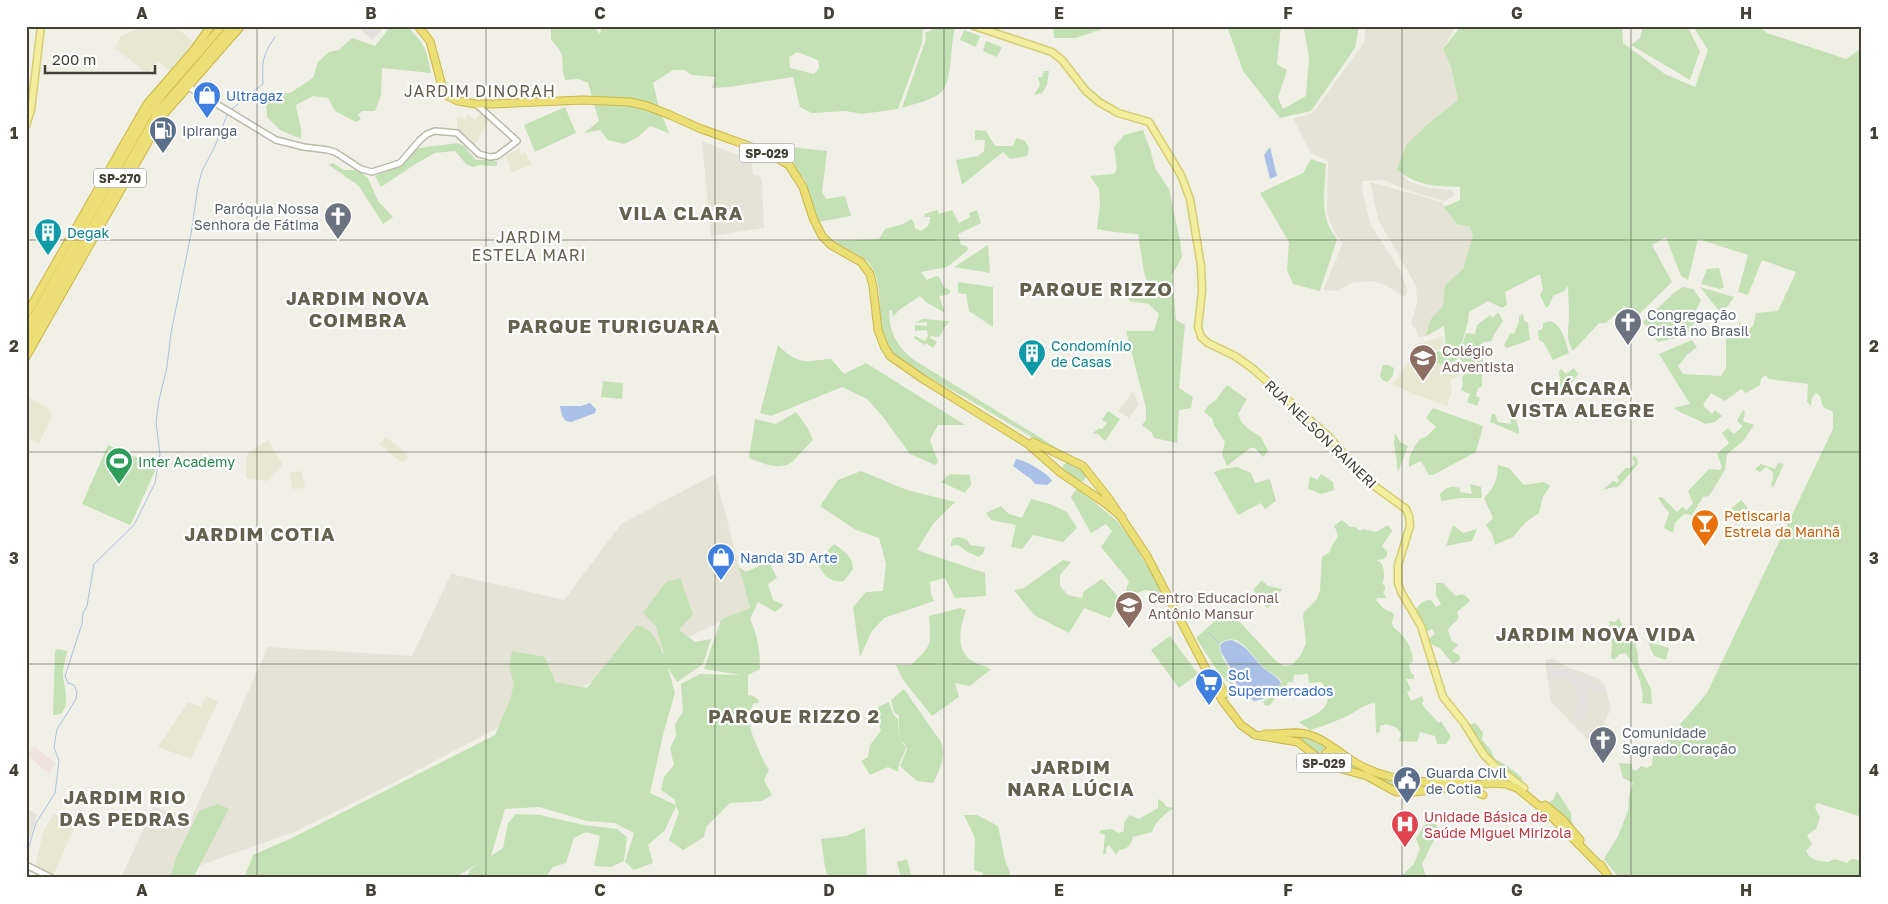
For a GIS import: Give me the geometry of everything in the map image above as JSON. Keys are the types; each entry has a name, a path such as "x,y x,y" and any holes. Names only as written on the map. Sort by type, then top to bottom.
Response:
{"highway":[{"path":"27,313 147,104 193,51 210,26"},
{"name":"SP-270","path":"26,330 140,127 156,103 222,26"},
{"path":"187,86 196,71 233,26"},
{"name":"SP-270","path":"26,344 158,112 233,26"},
{"path":"26,357 164,114 241,26"},
{"path":"412,26 431,45"},
{"name":"SP-029","path":"418,26 431,45 440,79 446,92 458,101 476,104 583,100 630,102 647,106 712,133 768,153 785,162 803,187 813,218 822,236 832,245 861,262 870,274 878,330 890,356 923,379 1002,426 1083,466 1122,517 1147,556 1192,639 1232,707 1251,728 1262,734 1305,733 1325,742 1363,767 1383,774 1441,783 1501,780 1524,788 1571,825 1574,833 1610,878"},
{"path":"27,313 68,256"},
{"name":"SP-029","path":"1002,426 1033,447 1057,469 1122,517"},
{"path":"1057,469 1062,463 1071,459"},
{"path":"1062,463 1062,470 1068,477"},
{"path":"1079,485 1087,482 1089,473"},
{"name":"SP-029","path":"1192,639 1193,646 1222,700 1241,725 1255,735 1264,738 1298,742 1322,762 1339,769 1367,776 1396,792 1414,792 1492,783 1511,786 1522,791 1548,813 1603,869"},
{"name":"SP-029","path":"1336,750 1327,752 1324,756 1326,762 1339,769"},
{"path":"1409,779 1413,785 1414,792"},
{"path":"1463,786 1483,795"},
{"path":"1548,813 1564,826 1571,825"}],"main road":[{"path":"26,126 31,110 41,26"},
{"name":"RUA NELSON RAINERI","path":"974,26 1052,52 1062,60 1086,91 1099,102 1118,112 1149,122 1155,129 1180,174 1190,199 1202,281 1198,327 1202,337 1208,343 1235,356 1252,368 1328,436 1374,485 1406,509 1410,526 1398,566 1397,576 1401,592 1421,626 1443,696 1464,723 1481,751 1524,788"},
{"path":"1501,780 1502,771"}],"street":[{"path":"187,86 276,140 335,152 361,169 372,172 400,163 420,140 427,134 435,131 456,133 479,154 485,157 498,156 517,141 476,104"},
{"path":"27,865 52,878"}],"shaded area":[{"path":"145,26 174,26 196,44 172,72 158,61 147,73 115,48 120,37"},
{"path":"363,26 386,26 372,40 360,29"},
{"path":"1366,26 1456,26 1443,49 1451,67 1458,100 1429,123 1406,145 1397,170 1410,182 1429,188 1452,190 1455,195 1444,201 1406,190 1384,180 1362,181 1370,224 1401,272 1407,290 1405,297 1385,285 1372,281 1351,283 1336,291 1323,290 1343,243 1335,234 1327,212 1328,161 1311,153 1293,119 1313,113 1364,43"},
{"path":"481,113 489,120 475,145 462,131 457,129 457,117 466,119 467,114 475,120"},
{"path":"162,121 175,129 166,143 153,136"},
{"path":"702,141 751,160 753,175 760,176 762,181 764,228 711,236"},
{"path":"519,149 521,154 525,152 531,164 512,173 506,156"},
{"path":"1370,182 1442,202 1457,224 1470,227 1473,235 1463,269 1445,285 1443,306 1430,320 1426,336 1418,337 1411,323 1417,304 1416,286 1378,219"},
{"path":"1443,336 1445,348 1418,357 1414,345"},
{"name":"Colégio Adventista","path":"1411,358 1444,366 1460,361 1463,374 1450,380 1452,392 1447,406 1411,393 1393,384"},
{"path":"1133,392 1139,404 1129,418 1118,411"},
{"path":"26,396 51,410 52,416 39,443 26,437"},
{"path":"385,437 402,449 408,458 403,463 379,444"},
{"path":"268,440 283,465 267,481 246,478 247,454"},
{"path":"302,471 305,488 292,489 290,473"},
{"path":"715,474 750,608 528,712 393,783 294,832 164,878 121,878 153,807 192,817 268,647 412,656 451,574 564,600 621,524"},
{"path":"1547,659 1554,659 1565,666 1600,679 1604,684 1611,708 1598,737 1592,744 1551,702 1545,661"},
{"path":"1549,659 1555,660 1556,666 1603,684 1602,692 1589,687 1587,695 1588,698 1592,699 1584,719 1580,720 1573,716 1580,697 1574,694 1577,685 1571,683 1571,680 1549,675 1547,661"},
{"path":"206,696 218,702 191,759 158,747 188,702 201,707"},
{"path":"34,746 56,763 49,773 27,756"},
{"path":"26,808 37,815 26,851"},
{"path":"54,814 76,824 53,876 35,867 44,830"}],"green space":[{"path":"391,26 407,26 418,38 426,52 431,73 382,68 381,95 375,111 362,111 358,115 361,119 356,122 335,111 328,98 313,96 296,105 301,139 280,130 267,117 266,105 270,98 276,93 290,93 313,78 318,62 329,52 339,50 352,38 375,46"},
{"path":"551,26 593,26 600,34 602,26 923,26 922,43 898,109 862,114 846,111 812,113 800,107 793,77 712,88 716,77 691,75 685,70 673,70 653,83 659,108 669,133 650,126 638,137 624,144 608,140 600,130 584,133 599,121 588,83 578,79 565,80 562,55 551,40","holes":["797,52 818,60 819,68 814,74 790,68 789,57"]},
{"path":"940,26 956,26 949,73 944,89 931,99 902,108 926,39 925,33"},
{"path":"1053,26 1112,26 1075,38 1054,38"},
{"path":"1227,26 1281,26 1277,64 1287,70 1278,98 1283,109 1306,96 1309,58 1305,26 1359,26 1355,48 1311,111 1280,118 1243,71"},
{"path":"1461,26 1622,26 1623,43 1665,74 1695,87 1708,50 1693,26 1759,26 1767,33 1846,59 1862,48 1862,817 1817,803 1815,808 1820,817 1816,829 1807,835 1812,844 1806,851 1815,860 1828,862 1835,859 1847,863 1851,859 1859,860 1862,849 1862,878 1619,878 1604,859 1618,836 1628,811 1629,796 1633,783 1623,778 1619,763 1632,764 1632,769 1636,771 1641,766 1647,768 1652,765 1653,756 1707,693 1833,429 1833,412 1823,407 1820,396 1816,393 1812,398 1811,406 1807,402 1808,384 1769,379 1765,375 1761,379 1760,385 1746,393 1741,389 1725,401 1711,393 1703,405 1712,414 1715,410 1722,416 1715,422 1705,424 1674,408 1690,404 1659,354 1692,340 1697,347 1678,366 1683,374 1721,376 1726,368 1726,334 1739,333 1739,322 1748,330 1753,326 1756,313 1778,311 1796,272 1762,260 1748,295 1738,292 1748,255 1698,239 1688,280 1681,276 1666,237 1652,245 1672,282 1635,318 1624,306 1606,323 1599,323 1573,351 1568,338 1568,286 1564,291 1553,296 1549,306 1546,308 1540,295 1543,289 1540,274 1505,292 1507,305 1502,308 1488,301 1469,312 1457,360 1443,365 1417,358 1446,349 1444,326 1426,336 1430,320 1443,306 1445,285 1463,269 1473,235 1470,227 1457,224 1444,207 1460,200 1460,187 1419,182 1397,170 1406,145 1429,123 1458,100 1451,67 1443,49"},
{"path":"1643,26 1687,26 1700,51 1690,80 1631,45 1640,38"},
{"path":"964,30 980,36 976,47 960,40"},
{"path":"986,41 1002,47 997,57 983,51"},
{"path":"1044,71 1049,71 1047,85 1042,93 1034,95 1040,85 1038,77 1042,77"},
{"path":"565,107 576,133 535,152 524,125"},
{"path":"975,130 986,131 995,146 1013,146 1016,138 1025,141 1029,148 1027,156 1010,159 1003,152 962,185 956,160 978,156 984,151 985,140 975,140"},
{"path":"1143,130 1155,168 1169,189 1182,257 1172,275 1176,320 1185,325 1179,388 1193,397 1191,408 1179,410 1177,443 1154,438 1152,433 1142,425 1146,420 1146,408 1126,331 1154,331 1159,314 1149,304 1129,301 1127,292 1152,296 1144,272 1138,234 1097,229 1100,204 1099,189 1090,176 1114,174 1117,169 1114,147 1124,135"},
{"path":"457,143 464,146 476,160 493,160 497,162 497,165 473,167 467,165 455,151 435,153 381,187 375,176 401,166 413,151 419,148"},
{"path":"791,147 827,151 822,192 826,199 845,196 851,216 818,222 805,180 795,169"},
{"path":"1311,159 1326,164 1325,212 1331,230 1337,239 1320,291 1293,284 1287,270 1289,242 1260,193 1303,173"},
{"path":"333,163 344,170 357,170 368,178 378,201 393,217 383,224 359,186 329,165"},
{"path":"937,210 939,214 952,210 959,223 970,217 969,213 977,210 981,223 958,234 961,245 967,246 968,250 947,267 921,272 927,280 936,276 939,277 944,287 950,290 950,293 947,295 939,296 945,313 926,302 920,296 899,310 893,317 892,311 889,310 892,332 895,338 903,350 914,360 1070,456 1031,436 925,375 895,354 889,347 881,327 878,282 875,272 869,263 834,241 879,239 885,229 903,224 911,219 914,222 915,228 921,231 930,222 930,217 925,217 924,214"},
{"path":"988,245 990,273 954,267"},
{"path":"1719,268 1724,287 1720,289 1701,284 1707,269"},
{"path":"958,282 993,287 993,327 969,311 966,294 958,293"},
{"path":"1683,287 1693,289 1701,300 1693,316 1695,323 1684,336 1658,342 1643,322 1675,292"},
{"path":"1700,287 1734,297 1726,309 1720,312"},
{"path":"1498,312 1503,321 1491,341 1483,342 1482,386 1478,388 1476,396 1480,398 1477,406 1467,402 1470,394 1461,390 1465,370 1459,357 1466,333 1475,334 1477,325 1490,315 1493,318"},
{"path":"1523,314 1524,320 1528,323 1530,340 1507,348 1504,346 1510,333 1514,334 1519,317"},
{"path":"923,319 949,321 939,337 931,336 930,338 937,342 933,348 926,343 924,345 914,338 915,336 925,341 928,336 927,330 915,331 915,325 927,326 927,322 915,323"},
{"path":"1550,321 1561,330 1569,353 1553,360 1544,343 1539,340 1538,331 1543,328 1543,323"},
{"path":"778,345 791,356 802,361 831,359 844,374 866,363 965,425 938,425 930,440 938,462 935,465 910,454 883,417 867,399 842,387 771,416 760,413"},
{"path":"1383,365 1394,368 1393,375 1388,382 1382,380 1380,376"},
{"path":"1574,368 1578,374 1566,390 1556,396 1549,390 1560,380 1559,372 1561,369 1566,374"},
{"path":"603,381 623,383 622,399 601,397"},
{"path":"1227,385 1247,399 1238,414 1242,423 1261,437 1268,451 1263,457 1255,448 1250,448 1227,466 1222,454 1225,442 1214,425 1212,418 1204,412"},
{"path":"1512,407 1519,434 1490,422 1492,414 1495,414 1498,422 1511,424 1509,414"},
{"path":"1433,408 1483,426 1476,452 1433,475 1429,475 1421,461 1409,467 1409,459 1418,441 1426,437 1436,427 1426,418"},
{"path":"1743,410 1745,412 1743,421 1754,425 1743,441 1727,454 1725,470 1709,496 1703,497 1692,515 1684,514 1675,523 1673,533 1664,528 1669,513 1658,498 1662,497 1677,512 1682,507 1687,510 1693,503 1688,491 1709,469 1720,470 1722,467 1717,454 1729,443 1722,433 1728,428 1734,434 1743,426 1737,421"},
{"path":"1108,411 1120,419 1105,441 1098,434 1093,433 1099,428 1102,429 1107,423 1102,420"},
{"path":"796,412 807,427 813,440 792,462 787,465 776,466 749,458 755,419 776,424"},
{"path":"1395,433 1400,442 1408,446 1398,472 1394,442"},
{"name":"Inter Academy","path":"108,445 157,466 130,525 82,504"},
{"path":"1634,455 1637,458 1638,464 1619,486 1603,490 1613,481 1618,483 1617,477 1626,468 1630,468 1635,463 1632,458"},
{"path":"1068,462 1083,472 1086,477 1084,481 1079,481 1063,469 1063,465"},
{"path":"1778,463 1784,464 1773,488 1771,483 1773,472 1766,467 1760,472 1755,469 1761,464 1775,469"},
{"path":"1498,465 1509,468 1524,485 1544,482 1550,486 1543,497 1539,513 1526,522 1513,537 1495,545 1492,534 1486,525 1493,518 1484,498 1495,483"},
{"path":"1237,467 1251,473 1255,483 1270,479 1276,501 1265,509 1261,503 1238,515 1214,472"},
{"path":"861,471 907,490 955,502 933,524 917,550 985,573 986,596 955,598 945,578 930,582 934,601 884,618 872,631 860,657 853,607 866,592 883,591 886,564 879,538 856,530 820,506 838,480"},
{"path":"950,474 970,475 971,485 965,493 941,482"},
{"path":"1321,474 1333,482 1334,490 1321,494 1308,489 1310,476 1317,480"},
{"path":"1470,484 1481,487 1482,498 1460,498 1441,501 1440,494 1449,488 1460,488 1460,492 1472,494"},
{"path":"1077,488 1116,520 1132,541 1162,590 1159,593 1146,590 1124,597 1129,581 1101,547 1112,531 1106,524 1091,533 1071,497"},
{"path":"1031,499 1050,504 1067,512 1077,528 1063,542 1033,535 1022,549 1011,547 1016,525 991,520 986,513 1001,506 1009,514 1022,518"},
{"path":"1741,500 1748,508 1728,520 1724,515"},
{"path":"1342,520 1350,527 1355,527 1360,531 1363,529 1376,532 1388,525 1392,531 1382,546 1387,551 1387,556 1384,559 1377,560 1383,568 1384,578 1382,583 1385,586 1383,592 1386,598 1377,598 1376,600 1385,610 1392,612 1394,616 1393,627 1404,638 1411,651 1413,661 1409,665 1414,679 1406,679 1411,690 1407,692 1411,701 1422,696 1424,707 1439,723 1441,721 1451,737 1446,744 1437,744 1435,736 1420,732 1417,742 1399,741 1401,734 1397,728 1386,724 1380,726 1380,732 1376,733 1375,703 1310,730 1299,722 1319,712 1327,703 1326,690 1321,682 1309,683 1308,674 1294,675 1293,682 1288,682 1284,693 1278,695 1269,706 1264,705 1263,702 1275,693 1282,682 1280,680 1263,667 1244,645 1232,639 1219,644 1233,680 1233,686 1221,676 1196,638 1228,609 1276,661 1284,666 1292,665 1301,655 1306,643 1303,616 1304,612 1317,599 1320,590 1322,557 1330,552 1337,537 1334,526"},
{"path":"1453,525 1463,533 1477,529 1472,541 1446,546"},
{"path":"959,537 967,540 970,545 985,547 983,554 978,557 958,545 950,546 953,538"},
{"path":"834,544 847,554 853,564 853,569 844,581 831,580 818,564 824,554"},
{"path":"1063,560 1071,562 1060,575 1060,586 1068,595 1082,598 1084,591 1102,579 1115,593 1120,602 1110,618 1084,608 1069,633 1034,615 1014,590 1024,588"},
{"path":"769,561 777,578 768,584 773,600 784,605 775,612 758,602 750,619 758,644 760,669 748,675 748,695 759,700 758,703 754,703 751,709 754,716 750,718 750,727 756,745 769,770 764,780 772,795 762,801 730,803 706,827 704,837 683,850 669,840 679,812 676,806 665,830 648,845 653,863 634,870 625,862 634,833 615,823 587,821 539,807 505,809 491,856 503,848 508,823 516,814 540,815 584,825 617,829 627,837 624,861 611,867 594,866 600,836 586,832 574,838 566,863 553,867 545,878 466,878 471,869 481,862 454,878 244,878 253,855 294,837 495,735 510,700 514,684 509,666 512,651 545,657 555,682 587,688 637,625 648,630 654,636 664,654 656,626 643,613 666,582 680,578 693,614 679,630 695,642 711,639 703,664 677,682 668,668 675,693 650,793 676,805 674,799 661,790 664,777 674,765 670,748 676,736 675,724 683,712 681,684 700,674 741,675 704,669 721,620 750,608 739,567 746,572"},
{"path":"1262,580 1268,586 1282,589 1270,607 1267,608 1253,590"},
{"path":"1436,583 1443,583 1456,596 1464,595 1470,601 1457,612 1459,617 1448,630 1451,640 1458,645 1452,651 1460,656 1460,660 1453,664 1440,648 1434,646 1428,639 1435,634 1432,629 1428,631 1426,629 1416,609 1426,601 1431,600 1436,607 1441,604 1436,595"},
{"path":"960,608 966,610 960,635 965,654 969,659 991,669 970,686 955,683 959,697 932,716 903,680 896,665 911,665 927,648 930,639 929,616"},
{"path":"1619,618 1627,637 1634,638 1638,663 1651,689 1652,704 1642,703 1642,691 1638,677 1625,653 1620,654 1614,660 1611,657 1612,644 1609,621 1615,622"},
{"path":"1170,636 1198,674 1179,688 1151,650"},
{"path":"1648,642 1669,648 1666,660 1654,656"},
{"path":"57,649 67,651 63,675 66,705 61,714 53,715 55,652"},
{"path":"904,689 941,742 943,758 933,783 917,781 900,766 907,749 905,744 900,741 906,747 898,772 888,767 870,775 861,761 868,757 870,745 881,731 874,713 880,706 889,702 893,714 898,719 898,739 899,716 894,712 891,700"},
{"path":"1475,723 1483,732 1482,740 1491,750 1494,758 1519,775 1522,778 1522,782 1504,771 1484,753 1469,725"},
{"path":"1307,735 1327,747 1322,751 1321,758 1282,737"},
{"path":"1333,752 1355,766 1409,784 1409,788 1398,789 1331,763 1327,755"},
{"path":"1557,791 1571,813 1572,823 1569,827 1545,805 1553,800"},
{"path":"1158,799 1167,807 1174,808 1161,818 1152,832 1133,837 1131,843 1125,849 1119,850 1116,855 1109,845 1106,848 1106,854 1103,854 1105,835 1099,833 1101,830 1112,829 1119,833 1124,831 1124,822 1130,815 1139,819 1158,808"},
{"path":"218,804 229,809 193,878 170,878 176,858 199,811"},
{"path":"964,815 977,815 998,826 1005,860 1010,873 1008,878 982,878 983,873 974,870 975,838"},
{"path":"1426,823 1436,824 1439,830 1422,864 1426,877 1399,878 1414,864 1420,849 1416,838"},
{"path":"865,828 867,878 828,878 821,839 846,836"},
{"path":"907,859 912,878 901,878 897,862"}],"water":[{"path":"1270,147 1277,176 1270,179 1264,155"},
{"path":"590,403 596,409 595,413 571,422 566,421 562,416 560,406 581,406"},
{"path":"1016,459 1036,467 1052,481 1047,485 1035,484 1013,466"},
{"path":"1232,640 1245,648 1262,667 1279,680 1281,683 1270,695 1254,701 1236,683 1234,674 1221,652 1220,645 1225,641"}],"waterway":[{"path":"232,109 263,84 264,59 275,37"},
{"path":"26,856 36,823 55,793 59,761 54,747 57,729 76,699 77,692 74,685 68,683 65,676 82,624 83,613 87,606 94,564 134,525 155,483 160,454 156,422 159,400 167,367 171,333 191,234 198,186 202,171 215,146 227,115"},
{"path":"1209,633 1220,644"}],"place":[{"name":"Ultragaz","path":"207,119"},
{"name":"Ipiranga","path":"163,154"},
{"name":"Paróquia Nossa Senhora de Fátima","path":"338,240"},
{"name":"Degak","path":"48,256"},
{"name":"Congregação Cristã no Brasil","path":"1628,346"},
{"name":"Condomínio de Casas","path":"1032,377"},
{"name":"Colégio Adventista","path":"1423,382"},
{"name":"Inter Academy","path":"119,485"},
{"name":"Petiscaria Estrela da Manhã","path":"1705,547"},
{"name":"Nanda 3D Arte","path":"721,581"},
{"name":"Centro Educacional Antônio Mansur","path":"1129,629"},
{"name":"Sol Supermercados","path":"1209,706"},
{"name":"Comunidade Sagrado Coração","path":"1603,764"},
{"name":"Guarda Civil de Cotia","path":"1407,804"},
{"name":"Unidade Básica de Saúde Miguel Mirizola","path":"1405,848"}],"district":[{"name":"JARDIM DINORAH","path":"480,91"},
{"name":"VILA CLARA","path":"681,212"},
{"name":"JARDIM ESTELA MARI","path":"529,246"},
{"name":"PARQUE RIZZO","path":"1096,288"},
{"name":"JARDIM NOVA COIMBRA","path":"358,308"},
{"name":"PARQUE TURIGUARA","path":"614,325"},
{"name":"CHÁCARA VISTA ALEGRE","path":"1581,398"},
{"name":"JARDIM COTIA","path":"260,533"},
{"name":"JARDIM NOVA VIDA","path":"1596,633"},
{"name":"PARQUE RIZZO 2","path":"794,715"},
{"name":"JARDIM NARA LÚCIA","path":"1071,777"},
{"name":"JARDIM RIO DAS PEDRAS","path":"125,807"}]}
